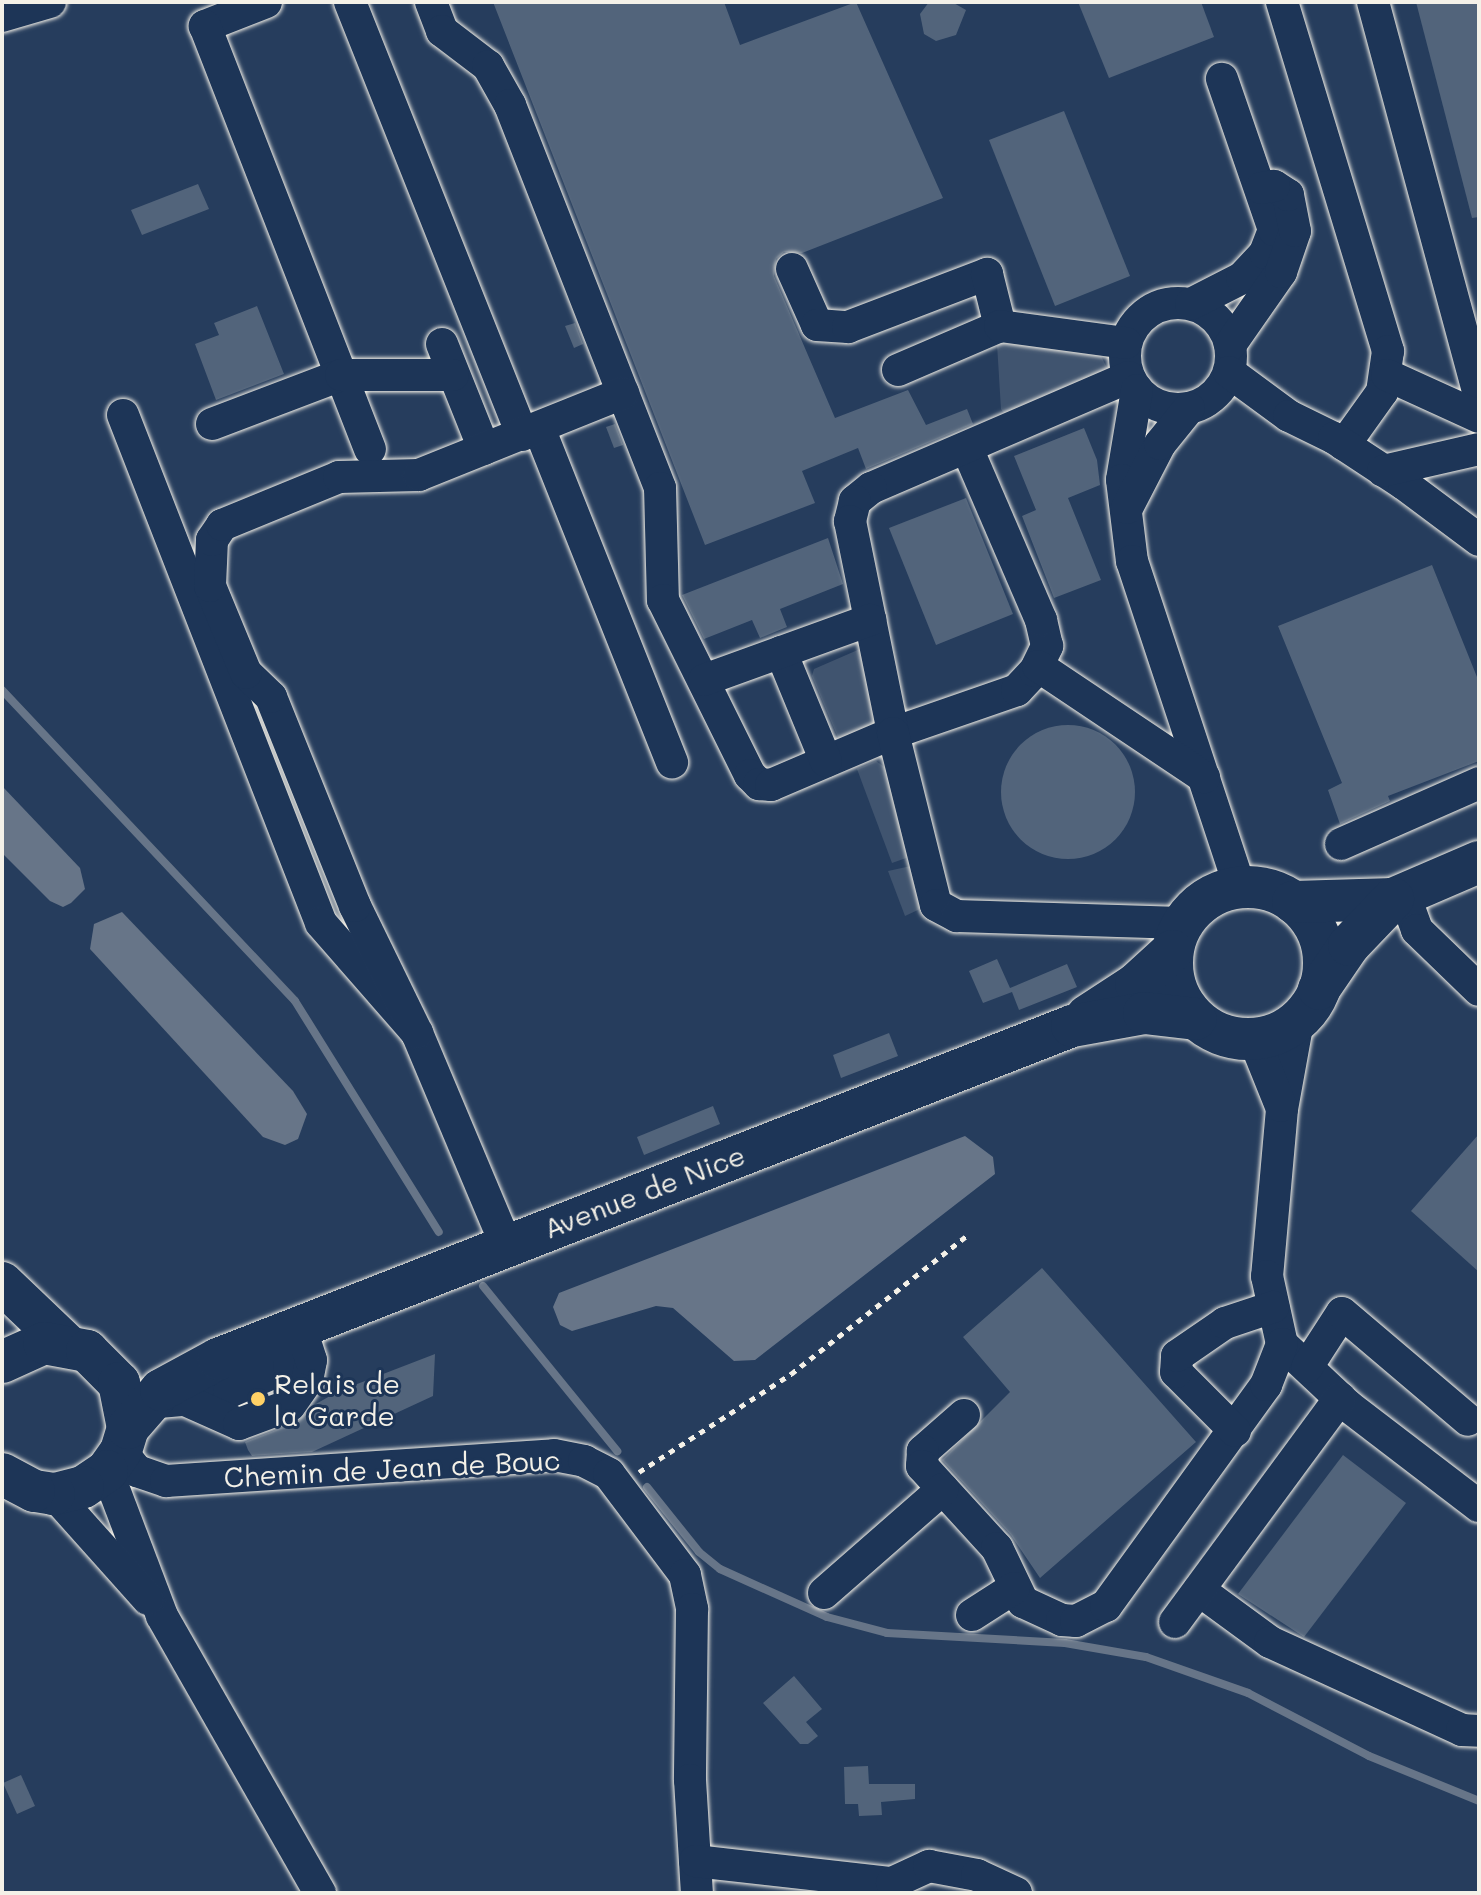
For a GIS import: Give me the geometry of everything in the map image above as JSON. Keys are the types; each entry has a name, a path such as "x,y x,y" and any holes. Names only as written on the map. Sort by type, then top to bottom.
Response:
{"main road":[{"path":"1398,896 1349,945 1309,1005 1271,1038 1254,1039 1217,1033 1196,1019 1175,988 1177,937 1217,893 1240,887 1268,890 1293,902 1398,896 1479,862"},
{"path":"1293,902 1320,941 1309,1005"},
{"name":"Avenue de Nice","path":"1072,1026 1136,984 1177,937"},
{"name":"Avenue de Nice","path":"105,1364 152,1367 218,1359 303,1336 476,1256 1072,1026 1144,1013 1196,1019"},
{"path":"2,1283 66,1344 105,1364 119,1383 137,1431"},
{"path":"2,1362 23,1348 66,1344"},
{"name":"Avenue de Nice","path":"23,1486 83,1487 137,1431 218,1359"}],"street":[{"path":"266,2 205,26 370,449"},
{"path":"350,2 672,763"},
{"path":"431,2 449,39 497,77 660,488 663,600 754,780 771,785 893,733 1017,690 1038,666 1047,646 1041,620 967,448"},
{"path":"1282,2 1384,333 1387,375 1374,407 1344,445"},
{"path":"1373,2 1479,396"},
{"path":"1191,304 1242,278 1265,253 1274,230 1222,79"},
{"path":"1124,515 1160,444 1199,404 1281,272 1295,231 1288,195 1274,186 1261,188"},
{"path":"792,269 817,325 848,327 987,274 1000,326"},
{"path":"1240,887 1132,561 1124,515 1122,480 1133,384 1126,343 1143,315 1175,302 1191,304 1216,319 1229,358 1289,416 1344,445 1479,540"},
{"path":"898,370 1000,326 1126,343"},
{"path":"442,344 484,449"},
{"path":"212,424 341,375 453,375"},
{"path":"1387,375 1479,417"},
{"path":"1133,384 1161,406 1199,404 1289,416"},
{"path":"1133,384 871,488 855,501 850,521 893,733 940,910 1037,922 1097,923 1135,917 1177,937"},
{"path":"476,1256 474,1169 417,1033 355,906 271,697 246,673 210,586 208,566 212,540 222,525 339,477 419,475 623,393"},
{"path":"123,415 321,923 417,1033"},
{"path":"1383,471 1479,449"},
{"path":"704,680 870,620"},
{"path":"781,652 826,761"},
{"path":"1038,666 1204,777"},
{"path":"1341,844 1479,783"},
{"path":"1398,896 1417,930 1479,989"},
{"path":"1309,1005 1282,1109 1267,1276 1282,1344 1340,1398 1479,1506"},
{"path":"1254,1039 1282,1109"},
{"path":"1235,1431 1176,1372 1177,1356 1225,1323 1273,1307"},
{"path":"1307,1367 1342,1313 1468,1420"},
{"path":"162,1616 137,1431 239,1424 290,1405 307,1381 311,1360 303,1336"},
{"path":"964,1415 920,1459 997,1548 1023,1602 1062,1620 1076,1621 1106,1606 1266,1385 1282,1344"},
{"path":"1175,1622 1340,1398"},
{"name":"Chemin de Jean de Bouc","path":"137,1431 137,1471 166,1481 554,1455 584,1461 618,1485 669,1551 687,1586 697,1893"},
{"path":"23,1486 162,1616 320,1893"},
{"path":"824,1593 943,1489"},
{"path":"972,1615 1014,1588"},
{"path":"1199,1590 1270,1642 1462,1730 1479,1731"},
{"path":"695,1861 892,1883 929,1866 977,1875 1016,1893"}],"path":[{"path":"618,1485 791,1374 969,1234"}],"shaded area":[{"path":"1007,341 1100,354 1108,370 1008,419 1001,409 997,344"},
{"path":"860,649 877,727 840,742 812,676 814,669"},
{"path":"876,761 891,772 909,857 892,863 857,769"},
{"path":"2,786 80,868 85,889 71,903 63,907 50,901 2,853"},
{"path":"911,866 920,909 905,916 888,871"},
{"path":"122,912 293,1091 307,1114 298,1139 285,1145 263,1137 90,949 94,924"},
{"path":"965,1136 993,1157 995,1174 755,1360 734,1361 673,1308 656,1306 572,1331 560,1325 553,1307 559,1293"}],"building":[{"path":"493,2 724,2 740,45 856,2 943,198 802,253 784,252 776,259 774,276 835,418 908,390 926,425 967,409 973,424 866,469 858,448 802,471 815,503 705,545"},
{"path":"929,2 952,2 966,10 956,35 936,41 924,34 920,14"},
{"path":"1078,2 1201,2 1214,37 1109,78"},
{"path":"1416,2 1479,2 1479,217 1472,218"},
{"path":"1064,111 1130,276 1055,306 989,140"},
{"path":"198,184 209,209 142,235 131,210"},
{"path":"257,306 284,374 216,400 195,344 219,335 214,323"},
{"path":"575,323 583,344 574,348 565,326"},
{"path":"615,424 623,445 614,448 606,427"},
{"path":"1084,428 1097,460 1100,485 1068,498 1101,580 1054,598 1022,516 1036,510 1014,456"},
{"path":"966,498 1013,614 936,645 889,528"},
{"path":"828,538 843,584 780,609 787,627 760,638 752,620 704,639 682,595"},
{"path":"1432,565 1479,682 1479,761 1388,796 1390,801 1340,824 1328,790 1342,783 1278,626"},
{"path":"1068,725 1094,730 1116,744 1130,766 1135,792 1130,818 1116,840 1094,854 1068,859 1042,854 1020,840 1006,818 1001,792 1006,766 1020,744 1042,730"},
{"path":"997,959 1010,988 1067,964 1077,987 1019,1010 1012,992 983,1003 969,971"},
{"path":"889,1033 898,1056 841,1078 833,1055"},
{"path":"713,1106 720,1124 644,1155 637,1137"},
{"path":"1479,1134 1479,1272 1411,1211"},
{"path":"1042,1268 1196,1442 1040,1578 1011,1535 942,1460 1010,1392 963,1337"},
{"path":"435,1354 433,1396 312,1452 252,1456 248,1450 245,1442 297,1422 314,1405 339,1391"},
{"path":"1343,1455 1406,1503 1304,1637 1238,1594"},
{"path":"794,1676 822,1709 806,1722 818,1736 808,1744 800,1744 763,1703"},
{"path":"868,1766 869,1784 915,1784 915,1799 881,1802 882,1815 859,1816 858,1804 845,1804 844,1767"},
{"path":"21,1775 35,1806 17,1814 3,1783"}],"waterway":[{"path":"2,690 295,1001 439,1232"},
{"path":"483,1286 617,1451"},
{"path":"647,1487 699,1552 720,1569 827,1617 887,1633 1065,1643 1146,1657 1248,1693 1369,1756 1479,1801"}],"place":[{"name":"Relais de la Garde","path":"258,1399"}]}
